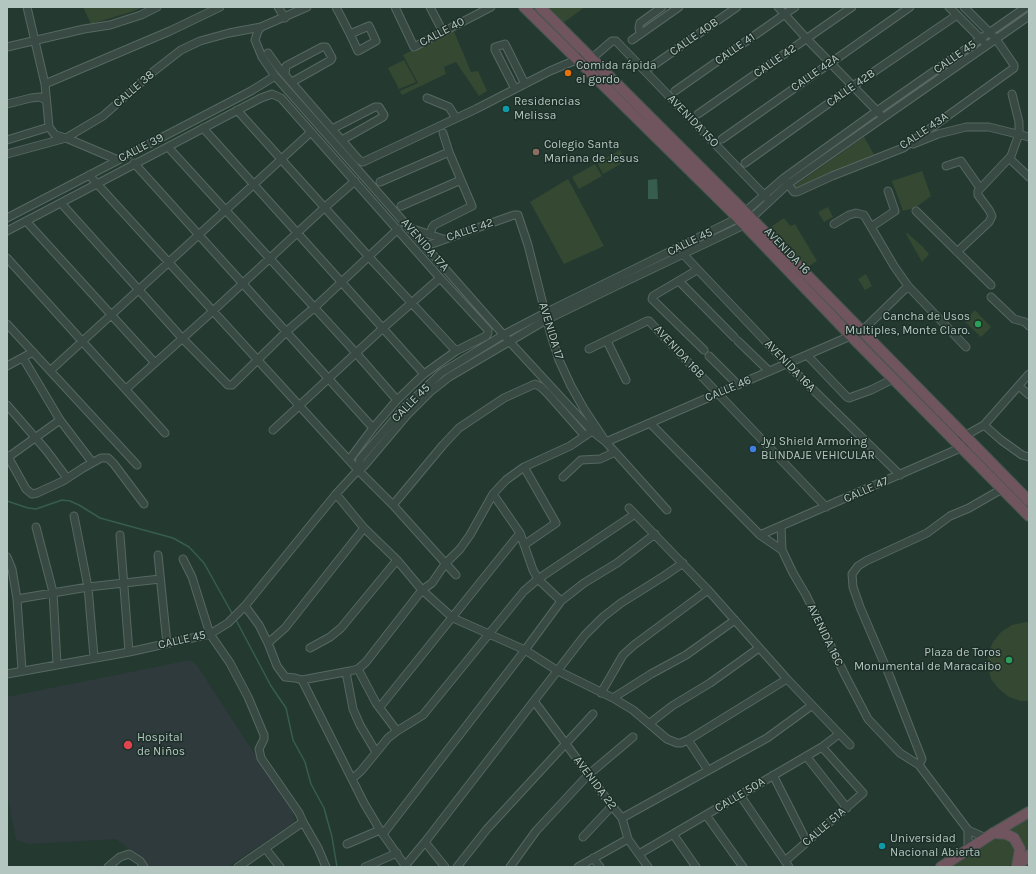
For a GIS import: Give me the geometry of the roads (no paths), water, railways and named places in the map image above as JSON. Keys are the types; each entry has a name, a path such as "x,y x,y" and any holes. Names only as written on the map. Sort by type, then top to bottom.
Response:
{"highway":[{"name":"AVENIDA 16","path":"524,7 579,63 745,219 862,332 1029,501"},
{"name":"AVENIDA 16","path":"540,7 589,55 745,219 851,336 1029,516"},
{"path":"942,867 968,849 1029,812"},
{"path":"989,836 1006,834 1014,838 1020,849 1017,867"},
{"path":"1017,867 1029,855"}],"street":[{"path":"27,7 45,84 49,127 55,135 66,138 118,160"},
{"path":"7,47 84,29 110,26 142,15 157,7"},
{"path":"45,84 220,7"},
{"path":"278,7 285,18"},
{"name":"CALLE 38","path":"7,154 66,138 103,116 154,71 181,50 200,40 261,27 285,18 307,7"},
{"path":"336,7 350,34"},
{"name":"CALLE 40","path":"394,7 414,47 488,8"},
{"path":"430,7 442,32"},
{"path":"640,34 640,23 662,7"},
{"path":"632,40 679,7"},
{"name":"CALLE 40B","path":"651,67 737,7"},
{"path":"778,7 883,117"},
{"name":"CALLE 41","path":"675,91 795,7"},
{"name":"CALLE 42","path":"698,114 852,7"},
{"name":"CALLE 42A","path":"722,139 910,7"},
{"path":"949,7 987,45"},
{"path":"964,7 996,39"},
{"name":"CALLE 45","path":"358,470 360,459 414,397 441,373 504,335 683,254 745,219 786,181 877,111 1026,7"},
{"name":"CALLE 42B","path":"745,163 853,86 957,15"},
{"name":"CALLE 45","path":"786,181 883,117 1029,16"},
{"name":"AVENIDA 17A","path":"261,27 255,40 262,57 275,76 509,341 592,431 606,442"},
{"name":"CALLE 43A","path":"786,181 794,192 797,192 832,176 903,148 1014,68 1014,64 996,39"},
{"name":"AVENIDA 15O","path":"589,55 616,41 767,198"},
{"path":"515,89 495,48 503,43 506,45 524,84"},
{"path":"285,74 286,66 322,47 326,47 332,58 331,60 292,82"},
{"path":"268,53 359,160 363,162 476,109 561,66 579,63 589,55"},
{"path":"503,65 513,61"},
{"name":"CALLE 39","path":"7,218 251,91 275,76"},
{"path":"7,231 237,110 272,94 281,98 488,330 486,336 456,351 424,374 397,400 373,428 349,460"},
{"path":"957,252 989,222 992,216 978,195 978,191 1011,156 1019,134 1019,122 1012,94"},
{"path":"7,104 40,97 46,100"},
{"path":"427,98 449,107 456,118"},
{"path":"332,129 375,107 379,107 384,115 383,118 342,140"},
{"path":"237,110 324,208 456,351"},
{"path":"903,148 938,134 966,127 988,126 1029,137"},
{"path":"7,140 49,127"},
{"path":"203,128 424,374"},
{"path":"51,370 310,132"},
{"path":"430,235 434,225 472,206 449,152 443,133"},
{"path":"168,147 397,400"},
{"path":"380,182 449,152"},
{"path":"1009,158 1029,177"},
{"path":"946,166 961,161 980,188"},
{"path":"134,164 373,428"},
{"path":"89,175 358,470 393,505 456,575"},
{"path":"401,206 461,180"},
{"path":"126,389 213,311 297,232 355,181"},
{"path":"871,227 895,211 888,191"},
{"path":"61,203 182,338 228,385 232,385 286,331 315,308 398,229"},
{"path":"916,210 991,285"},
{"path":"834,224 849,215 856,213 864,215 894,266 908,286 966,347"},
{"name":"AVENIDA 17","path":"514,215 517,214 519,216 559,360 584,409 606,442"},
{"name":"CALLE 42","path":"426,246 514,215"},
{"name":"CALLE 45","path":"7,674 167,644 210,634 228,623 245,606 336,494 358,470 364,466 407,415 430,392 449,377 509,341 546,316 745,219"},
{"path":"26,221 155,363"},
{"path":"410,228 443,239"},
{"name":"AVENIDA 16A","path":"683,254 787,364 900,475"},
{"path":"7,258 166,433"},
{"path":"698,270 653,296 652,299 704,350"},
{"path":"273,430 440,278"},
{"path":"679,281 769,372"},
{"path":"862,332 908,286"},
{"path":"991,297 1014,319 1025,322 1029,326"},
{"name":"AVENIDA 16B","path":"607,341 647,321 651,323 826,507"},
{"path":"7,324 137,465"},
{"name":"CALLE 46","path":"606,442 862,332"},
{"path":"589,349 607,341 626,380"},
{"path":"7,366 33,352"},
{"path":"807,355 849,398 871,390 893,379"},
{"path":"709,356 738,385"},
{"path":"23,358 60,420 92,462"},
{"name":"CALLE 47","path":"760,535 900,475 958,445 968,439 984,425 1029,374"},
{"path":"393,505 459,428 504,398 535,384 541,387 548,394 585,436"},
{"path":"1019,386 1029,395"},
{"path":"7,405 67,478"},
{"path":"60,420 7,457 26,489 32,494 49,488 92,462 101,458 108,458 144,504"},
{"path":"650,423 760,535 782,550"},
{"path":"984,425 1006,444 1022,455 1029,457"},
{"path":"245,606 259,625 277,666 285,677 302,680 358,669 366,662 422,590 432,583 445,564 460,549 493,494 506,480 524,467 570,446 592,431"},
{"path":"606,442 667,510"},
{"path":"563,477 581,460 600,459 614,452"},
{"path":"524,467 556,524 524,545"},
{"path":"919,764 922,759 890,677 860,607 853,587 852,574 858,566 866,561 927,532 950,516 969,508 1002,489"},
{"path":"336,494 364,528 397,560 422,590 453,618 525,650 558,671 613,698 633,710 667,739 680,744 787,679"},
{"path":"493,494 520,533 533,570 538,579 560,601"},
{"path":"629,508 683,563 787,679 850,745"},
{"path":"352,779 361,771 388,738 397,730 423,715 524,591 538,579 635,514"},
{"path":"74,516 88,587 94,657"},
{"path":"781,526 782,550"},
{"path":"36,527 53,592 57,664"},
{"path":"268,643 285,628 364,528"},
{"path":"380,707 520,533"},
{"path":"348,844 381,832 525,650 560,601 584,583 617,563 655,534"},
{"path":"120,535 129,652"},
{"name":"AVENIDA 16C","path":"782,550 868,718 900,753 919,764 968,830 989,836"},
{"path":"158,555 167,644"},
{"path":"7,557 12,569 17,599 22,670"},
{"path":"183,559 192,577 210,634 230,663 248,698 264,735 264,739 259,749 261,758 299,812 326,867"},
{"path":"310,648 330,637 341,628 397,560"},
{"path":"302,680 364,803 381,832 406,866 585,635 603,617 621,603 683,563"},
{"path":"17,599 88,587 160,579"},
{"path":"601,693 623,655 634,645 708,590"},
{"path":"613,698 651,674 686,655 735,620"},
{"path":"650,723 672,706 759,648"},
{"path":"358,669 376,703 397,730"},
{"path":"346,672 353,709 360,725 376,752"},
{"name":"AVENIDA 22","path":"534,701 588,775 622,818 628,839 648,867"},
{"path":"622,818 767,738 812,706"},
{"path":"457,867 487,829 594,714"},
{"name":"CALLE 50A","path":"639,854 822,747 839,734"},
{"path":"510,867 536,831 588,775 633,737"},
{"path":"688,740 708,770"},
{"name":"CALLE 51A","path":"787,864 807,842 847,808 863,792 822,747"},
{"path":"806,756 847,808"},
{"path":"773,775 807,842"},
{"path":"740,795 787,864"},
{"path":"582,838 612,806"},
{"path":"706,815 743,867"},
{"path":"238,867 247,865 266,848 303,822"},
{"path":"968,830 968,849"},
{"path":"673,834 696,867"},
{"path":"578,867 628,839"},
{"path":"425,842 446,867"},
{"path":"266,848 280,867"},
{"path":"365,867 396,852"},
{"path":"108,867 120,857 129,854 140,861 144,867"},
{"path":"593,858 600,867"}],"waterway":[{"path":"7,501 36,509 62,500 70,501 100,518 173,538 189,547 204,563 233,615"},
{"path":"236,620 271,686 286,708 293,740 305,762 311,784 324,808 332,837 337,867"}],"place":[{"name":"Comida rápida el gordo","path":"568,73"},
{"name":"Residencias Melissa","path":"506,109"},
{"name":"Colegio Santa Mariana de Jesus","path":"536,152"},
{"name":"Cancha de Usos Multiples, Monte Claro.","path":"978,324"},
{"name":"JyJ Shield Armoring BLINDAJE VEHICULAR","path":"753,449"},
{"name":"Plaza de Toros Monumental de Maracaibo","path":"1009,660"},
{"name":"Hospital de Niños","path":"128,745"},
{"name":"Universidad Nacional Abierta","path":"882,846"}]}
